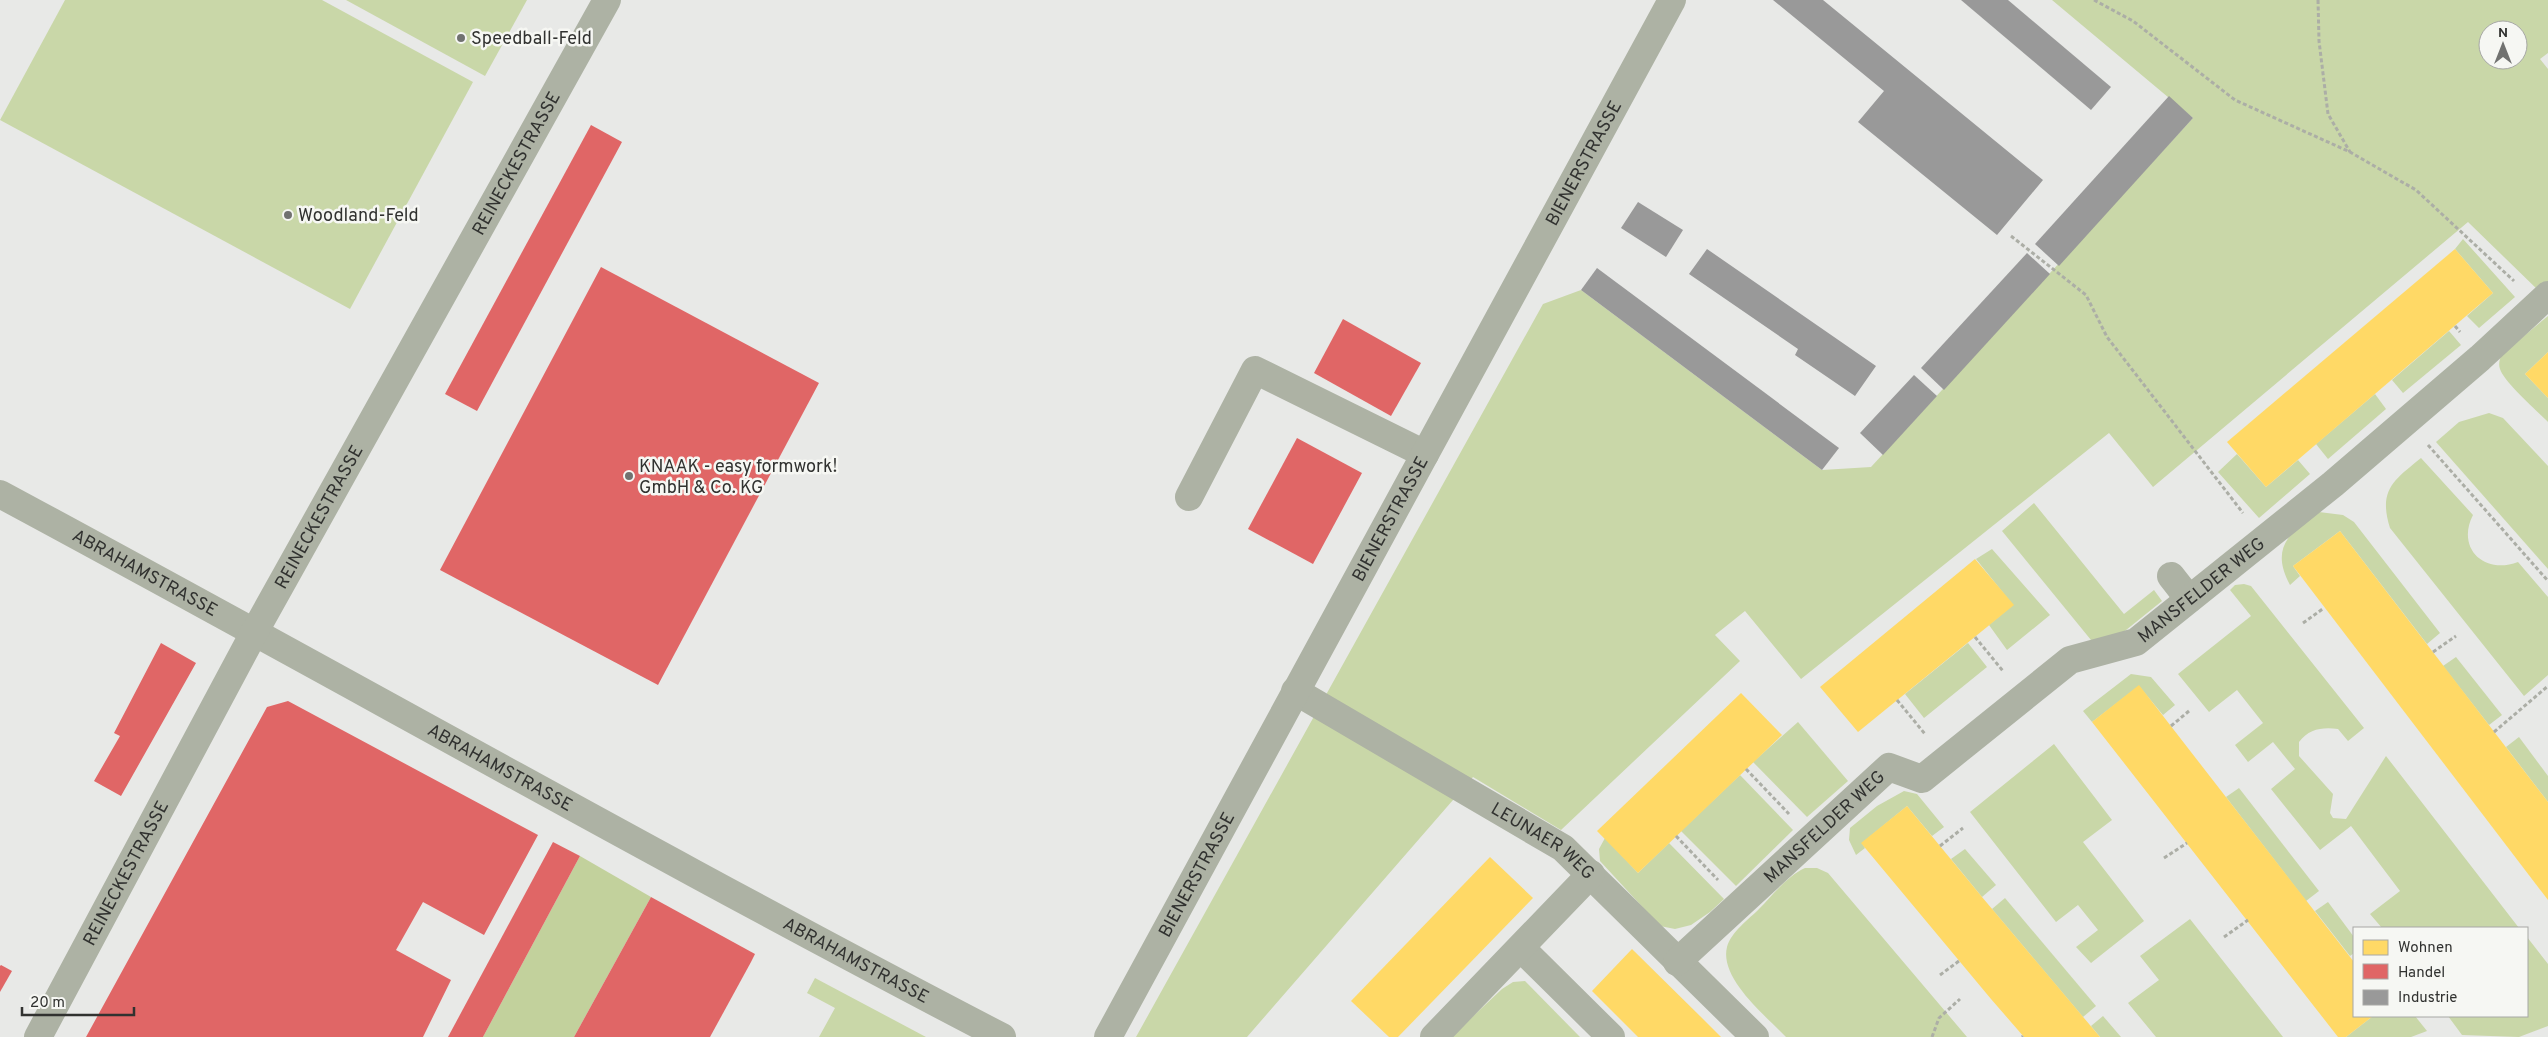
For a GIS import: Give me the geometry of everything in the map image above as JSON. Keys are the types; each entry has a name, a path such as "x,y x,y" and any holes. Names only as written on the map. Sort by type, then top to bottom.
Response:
{"street":[{"name":"REINECKESTRASSE","path":"38,1037 255,631 606,0"},
{"name":"BIENERSTRASSE","path":"1108,1037 1672,0"},
{"name":"MANSFELDER WEG","path":"1677,962 1889,768 1922,779 2070,660 2136,642 2406,421 2480,358 2543,300"},
{"path":"1189,497 1255,370 1425,454"},
{"name":"ABRAHAMSTRASSE","path":"0,494 255,631 814,940 1002,1037"},
{"path":"2171,576 2189,599"},
{"name":"LEUNAER WEG","path":"1295,691 1562,848 1591,874 1677,962 1755,1037"},
{"path":"1434,1037 1591,874"},
{"path":"1520,948 1611,1037"}],"path":[{"path":"2094,0 2133,21 2235,100 2350,152 2416,190 2543,300"},
{"path":"2318,0 2319,41 2328,114 2350,152"},
{"path":"2011,236 2086,295 2107,337 2263,539"},
{"path":"2406,421 2548,581"},
{"path":"2303,623 2324,608"},
{"path":"2433,652 2456,636"},
{"path":"1975,637 2025,696"},
{"path":"2494,732 2548,686"},
{"path":"1897,700 1947,759"},
{"path":"2171,726 2189,711"},
{"path":"1746,769 1812,838"},
{"path":"1940,846 1962,828"},
{"path":"1676,836 1741,904"},
{"path":"2164,858 2187,843"},
{"path":"2224,937 2248,920"},
{"path":"1940,975 1959,960"},
{"path":"1932,1037 1939,1018 1960,999"}],"green space":[{"name":"Woodland-Feld","path":"65,0 322,0 473,82 350,309 0,120"},
{"name":"Speedball-Feld","path":"346,0 527,0 485,76"},
{"path":"2052,0 2548,0 2548,53 2540,59 2548,69 2548,285 2540,292 2468,222 2153,487 2109,433 1801,679 1745,611 1715,635 1740,661 1561,830 1473,777 1247,1037 1136,1037 1543,304 1581,290 1822,470 1871,467 2193,118"},
{"path":"2463,239 2515,297 2479,328 2467,316 2493,293 2455,249"},
{"path":"2548,316 2548,352 2525,374 2548,398 2548,422 2508,381 2499,365 2502,354"},
{"path":"2449,331 2461,345 2403,393 2392,380"},
{"path":"2375,394 2386,409 2328,459 2316,444"},
{"path":"2489,413 2503,418 2548,466 2548,569 2436,442 2459,422"},
{"path":"2237,454 2266,487 2298,460 2310,474 2259,518 2218,472"},
{"path":"2421,458 2473,515 2468,538 2476,556 2484,562 2494,565 2518,562 2548,597 2548,675 2524,696 2390,528 2386,504 2387,495 2396,480"},
{"path":"2034,503 2124,614 2154,590 2162,601 2110,643 2091,640 2002,531"},
{"path":"2319,512 2343,515 2354,522 2440,633 2427,644 2340,531 2293,566 2300,576 2290,585 2284,572 2282,551 2291,534"},
{"path":"1992,549 2050,615 2007,650 1989,625 2013,605 1976,559"},
{"path":"2244,584 2251,586 2364,728 2348,741 2338,729 2327,728 2307,734 2299,742 2299,756 2333,794 2330,813 2333,818 2346,819 2386,756 2518,927 2381,927 2370,914 2400,891 2351,826 2320,850 2271,789 2295,769 2273,742 2248,762 2235,745 2263,723 2237,690 2209,712 2178,674 2251,616 2230,590 2235,585"},
{"path":"1968,643 1987,667 1924,718 1905,694"},
{"path":"2456,657 2502,715 2489,725 2443,666"},
{"path":"2131,674 2151,677 2175,705 2163,715 2139,686 2092,722 2083,711"},
{"path":"1798,722 1848,781 1807,817 1753,762"},
{"path":"2519,737 2548,776 2548,802 2506,747"},
{"path":"2054,744 2112,820 2083,842 2144,921 2091,963 2076,947 2098,930 2078,905 2056,922 1970,812"},
{"path":"1740,775 1793,830 1736,886 1681,831"},
{"path":"2239,788 2319,891 2306,901 2226,797"},
{"path":"1904,791 1917,794 1944,827 1932,836 1907,806 1862,843 1865,848 1856,855 1849,840 1850,828 1877,806"},
{"path":"1605,838 1638,873 1669,843 1724,899 1710,912 1691,925 1675,929 1660,926 1600,861 1599,849"},
{"path":"1965,849 1996,885 1982,897 1951,859"},
{"path":"580,856 651,897 574,1037 483,1037"},
{"path":"1805,868 1817,868 1828,873 1967,1037 1786,1037 1757,1008 1737,984 1730,972 1726,959 1729,941 1741,926 1786,881"},
{"path":"2005,898 2096,1006 2083,1017 1992,909"},
{"path":"2328,902 2353,936 2353,954 2350,956 2315,911"},
{"path":"2190,919 2283,1037 2156,1037 2128,1003 2159,980 2140,956"},
{"path":"2528,938 2548,964 2548,1026 2519,1037 2462,1035 2449,1017 2528,1017"},
{"path":"815,978 926,1037 819,1037 835,1008 807,993"},
{"path":"1525,981 1580,1037 1451,1037 1502,989 1513,982"},
{"path":"2103,1016 2121,1037 2100,1037 2091,1026"},
{"path":"2372,1017 2416,1017 2427,1031 2411,1037 2346,1037"}],"building: Wohnen":[{"path":"2455,249 2493,293 2266,487 2227,442"},
{"path":"2548,352 2548,398 2525,374"},
{"path":"2340,531 2548,802 2548,900 2293,566"},
{"path":"1975,559 2014,605 1858,732 1820,687"},
{"path":"2139,685 2353,961 2353,1017 2372,1017 2346,1037 2338,1037 2092,722"},
{"path":"1741,693 1782,735 1638,873 1597,831"},
{"path":"1907,806 2100,1037 2024,1037 1991,999 1861,843"},
{"path":"1490,857 1533,898 1398,1037 1389,1037 1351,1001"},
{"path":"1632,949 1721,1037 1638,1037 1592,991"}],"building: Handel":[{"path":"591,125 622,142 477,411 445,394"},
{"name":"KNAAK - easy formwork! GmbH & Co. KG","path":"601,267 819,383 658,685 440,570"},
{"path":"1343,319 1421,363 1391,416 1314,373"},
{"path":"1297,438 1362,473 1313,564 1248,529"},
{"path":"161,643 196,663 121,796 94,781 120,736 114,733"},
{"path":"288,701 538,835 484,935 423,902 396,950 451,980 423,1037 86,1037 267,707"},
{"path":"553,842 580,856 483,1037 448,1037"},
{"path":"651,897 755,954 710,1037 574,1037"},
{"path":"0,966 12,971 0,992"}],"building: Industrie":[{"path":"1773,0 1823,0 2043,180 1997,235 1858,122 1884,91"},
{"path":"1961,0 2008,0 2111,87 2091,110"},
{"path":"2169,96 2193,118 2059,266 2035,244"},
{"path":"1638,202 1683,230 1666,257 1621,228"},
{"path":"1707,249 1876,366 1855,396 1795,355 1798,349 1689,274"},
{"path":"2027,253 2050,274 1944,390 1921,368"},
{"path":"1597,268 1839,448 1822,470 1581,290"},
{"path":"1914,375 1937,396 1883,455 1860,433"}],"place":[{"name":"Speedball-Feld","path":"461,38"},
{"name":"Woodland-Feld","path":"288,215"},
{"name":"KNAAK - easy formwork! GmbH & Co. KG","path":"629,476"}]}
